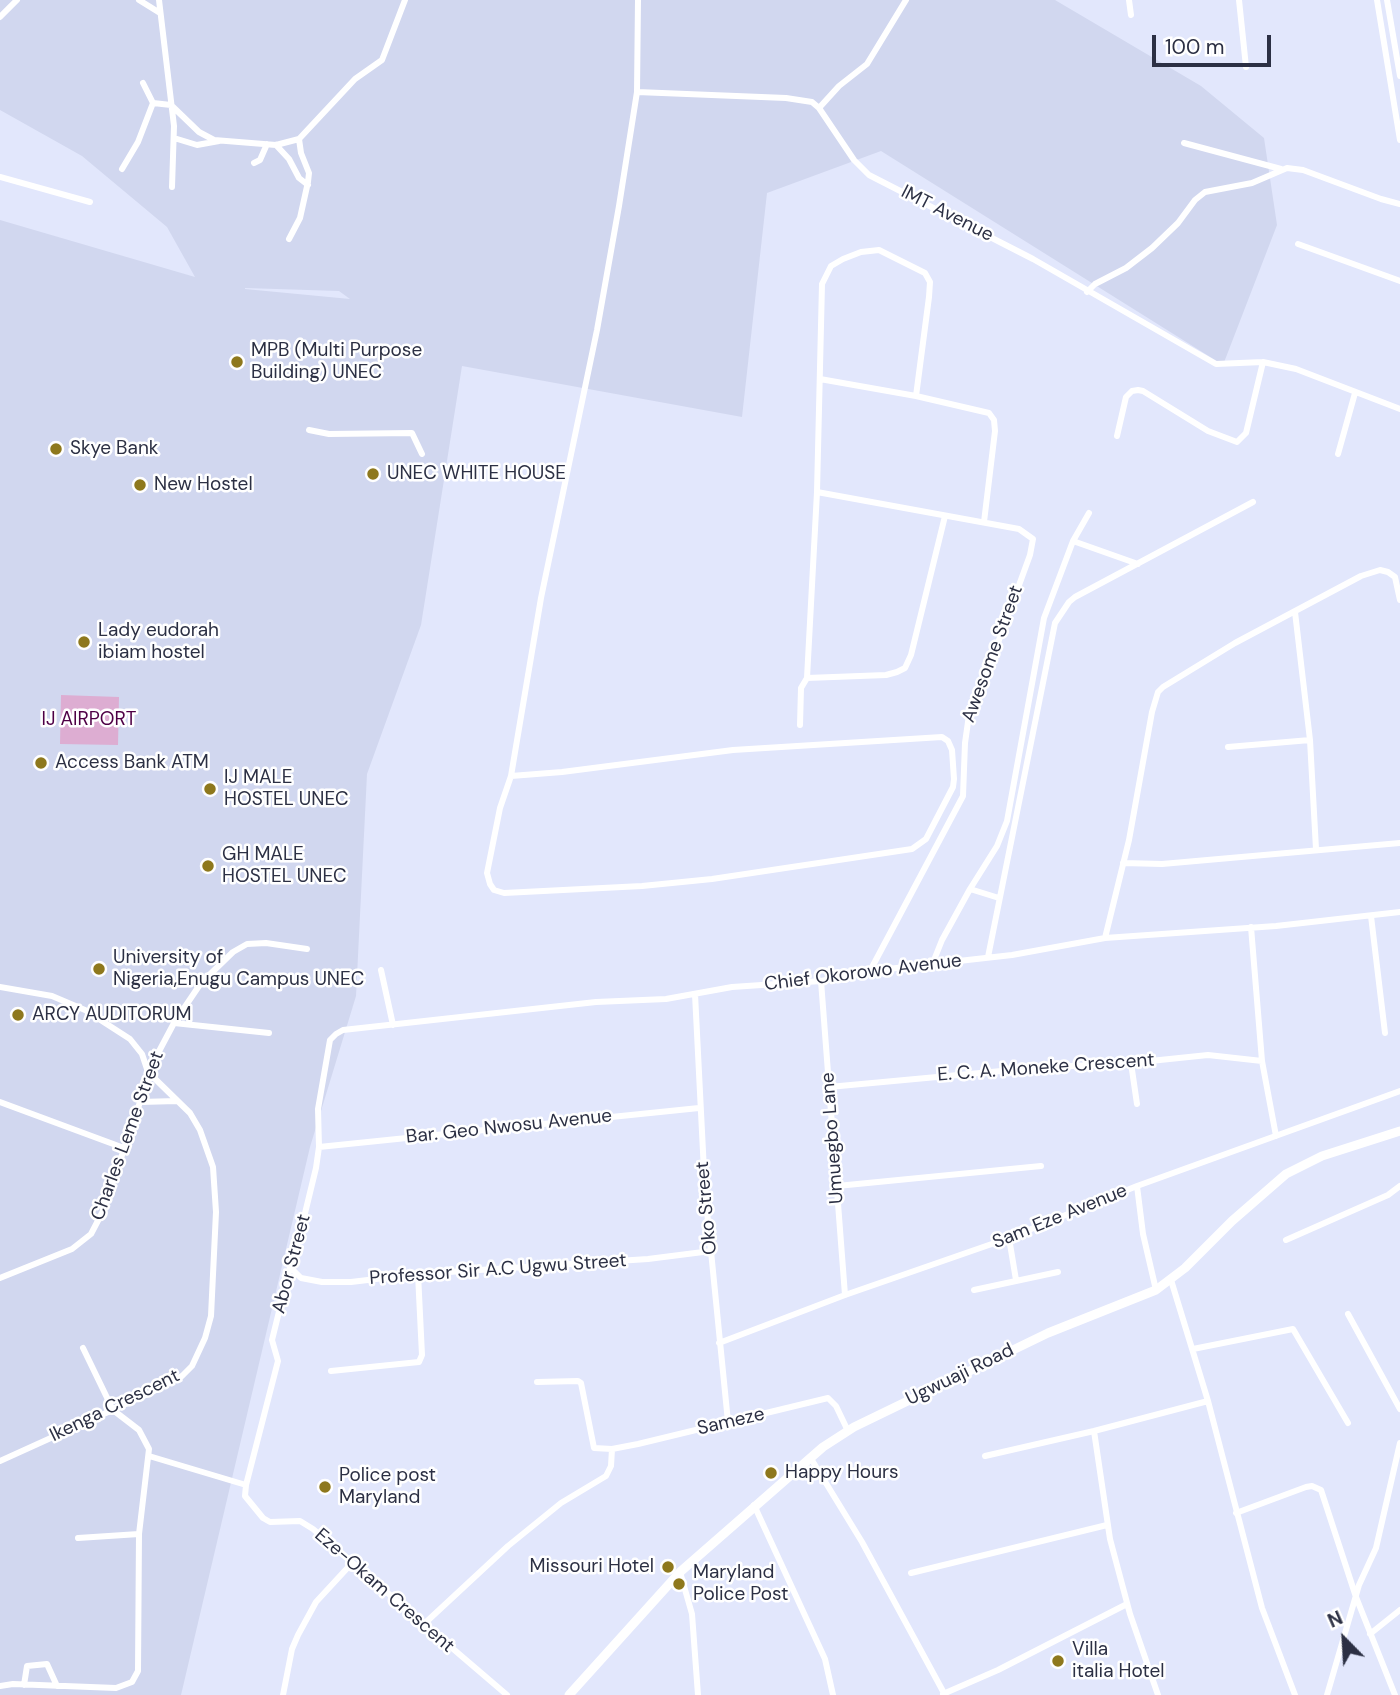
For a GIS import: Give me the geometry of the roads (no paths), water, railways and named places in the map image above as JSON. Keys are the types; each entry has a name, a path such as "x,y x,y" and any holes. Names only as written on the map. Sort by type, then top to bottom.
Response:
{"main road":[{"name":"Ugwuaji Road","path":"569,1695 680,1572 810,1457 848,1431 1048,1333 1156,1290 1171,1280 1286,1174 1321,1156 1400,1132"}],"street":[{"path":"0,18 17,0"},
{"path":"139,0 160,13"},
{"path":"159,0 174,138 172,187"},
{"path":"174,138 197,145 220,141 276,145 299,139 355,79 382,60 405,0"},
{"path":"511,776 733,750 942,737 948,741 952,750 953,787 926,839 912,849 690,881 504,893 494,890 487,873 500,808 511,776 541,598 597,330 637,92 638,0"},
{"path":"637,92 786,98 808,101 819,108 839,86 867,64 906,0"},
{"path":"1129,0 1131,15"},
{"path":"1239,0 1246,67"},
{"path":"1377,0 1400,140"},
{"path":"1387,0 1400,76"},
{"path":"122,169 138,142 153,103 143,83"},
{"path":"1391,89 1400,88"},
{"path":"153,103 171,105 199,132 220,141"},
{"name":"IMT Avenue","path":"819,108 845,149 869,175 1022,253 1216,364 1263,362 1296,369 1400,409"},
{"path":"289,239 300,218 308,185 309,173 299,139"},
{"path":"1184,143 1280,169"},
{"path":"254,163 264,154 267,144"},
{"path":"276,145 289,159 299,178 308,185"},
{"path":"1087,292 1095,284 1126,268 1152,248 1205,192 1252,183 1280,169 1294,167 1400,204"},
{"path":"0,177 90,202"},
{"path":"1298,244 1400,281"},
{"path":"800,725 801,688 807,678 817,492 824,277 831,266 843,258 879,250 918,268 930,282 916,396"},
{"path":"1117,436 1126,397 1132,391 1138,390 1208,431 1237,442 1246,433 1263,362"},
{"path":"820,379 916,396 989,413 994,420 995,431 984,522"},
{"path":"1338,454 1355,393"},
{"path":"309,430 329,434 412,433 422,454"},
{"name":"Awesome Street","path":"817,492 984,522 1028,533 1033,539 966,728 963,796 870,971"},
{"path":"988,957 1055,623 1075,597 1253,502"},
{"path":"932,965 970,888 997,846 1007,821 1044,618 1073,541 1089,513"},
{"path":"807,678 886,674 905,668 912,655 945,516"},
{"path":"1073,541 1139,564"},
{"path":"1105,938 1158,692 1235,643 1361,576 1380,570 1395,577 1400,600"},
{"path":"1295,612 1310,740 1316,849"},
{"path":"1228,747 1310,740"},
{"path":"1123,863 1163,864 1400,842"},
{"path":"970,888 999,898"},
{"name":"Chief Okorowo Avenue","path":"330,1040 343,1030 596,1002 666,999 732,987 821,981 870,971 1049,949 1105,938 1400,912"},
{"path":"1371,916 1385,1033"},
{"path":"1251,927 1262,1061 1276,1136"},
{"name":"Charles Leme Street","path":"0,1278 72,1249 91,1234 100,1217 148,1072 194,991 219,964 240,947 252,943 307,949"},
{"path":"381,970 393,1025"},
{"name":"Umuegbo Lane","path":"821,981 845,1295"},
{"name":"Ikenga Crescent","path":"0,987 52,996 85,1010 130,1039 142,1054 148,1072 190,1113 200,1130 214,1172 216,1212 214,1290 209,1326 194,1362 182,1376 0,1461"},
{"name":"Oko Street","path":"695,994 699,1108 728,1422"},
{"path":"174,1023 269,1033"},
{"name":"Abor Street","path":"246,1485 278,1361 272,1340 319,1147 318,1109 330,1040"},
{"name":"E. C. A. Moneke Crescent","path":"829,1087 1208,1055 1262,1061"},
{"path":"1131,1063 1137,1104"},
{"name":"Sam Eze Avenue","path":"719,1343 845,1295 1009,1238 1136,1186 1400,1091"},
{"path":"140,1102 177,1101"},
{"path":"0,1102 124,1148"},
{"name":"Bar. Geo Nwosu Avenue","path":"319,1147 699,1108"},
{"path":"837,1186 1041,1166"},
{"path":"1136,1186 1143,1234 1156,1290"},
{"path":"1286,1240 1388,1195 1400,1186"},
{"path":"1009,1238 1016,1280"},
{"name":"Professor Sir A.C Ugwu Street","path":"290,1267 301,1278 322,1282 351,1282 418,1274 648,1259 711,1251"},
{"path":"974,1290 1058,1272"},
{"path":"331,1371 419,1362 422,1355 418,1274"},
{"path":"1171,1280 1208,1401 1262,1608 1295,1695"},
{"path":"1348,1314 1400,1409"},
{"path":"1193,1349 1293,1329 1348,1423"},
{"path":"0,1686 116,1688 125,1686 136,1677 139,1664 139,1534 149,1456 147,1443 142,1434 113,1410 83,1348"},
{"name":"Sameze","path":"537,1382 581,1383 594,1448 612,1449 828,1398 836,1406 848,1431"},
{"path":"985,1456 1208,1401"},
{"path":"1094,1431 1107,1525 1127,1604 1158,1695"},
{"path":"1327,1695 1359,1585 1376,1548 1400,1443"},
{"path":"424,1624 508,1546 561,1503 606,1476 611,1466 612,1449"},
{"path":"149,1456 246,1485"},
{"path":"810,1457 862,1542 944,1695 1127,1604"},
{"name":"Eze-Okam Crescent","path":"246,1485 246,1496 263,1518 270,1522 300,1521 324,1537 507,1695"},
{"path":"1236,1513 1306,1487 1317,1487 1323,1494 1356,1597 1395,1695"},
{"path":"754,1505 825,1658 834,1695"},
{"path":"911,1573 1107,1525"},
{"path":"78,1538 139,1534"},
{"path":"283,1695 292,1648 298,1635 316,1602 352,1563"},
{"path":"680,1572 692,1614 698,1695"},
{"path":"1370,1634 1400,1610"},
{"path":"24,1685 27,1666 47,1664 57,1686"}],"place":[{"name":"MPB (Multi Purpose Building) UNEC","path":"237,362"},
{"name":"Skye Bank","path":"56,449"},
{"name":"UNEC WHITE HOUSE","path":"373,474"},
{"name":"New Hostel","path":"140,485"},
{"name":"Lady eudorah ibiam hostel","path":"84,642"},
{"name":"Access Bank ATM","path":"41,763"},
{"name":"IJ MALE HOSTEL UNEC","path":"210,789"},
{"name":"GH MALE HOSTEL UNEC","path":"208,866"},
{"name":"University of Nigeria,Enugu Campus UNEC","path":"99,969"},
{"name":"ARCY AUDITORUM","path":"18,1015"},
{"name":"Happy Hours","path":"771,1473"},
{"name":"Police post Maryland","path":"325,1487"},
{"name":"Missouri Hotel","path":"668,1567"},
{"name":"Maryland Police Post","path":"679,1584"},
{"name":"Villa italia Hotel","path":"1058,1661"}],"park label":[{"name":"IJ AIRPORT","path":"89,720"}]}
